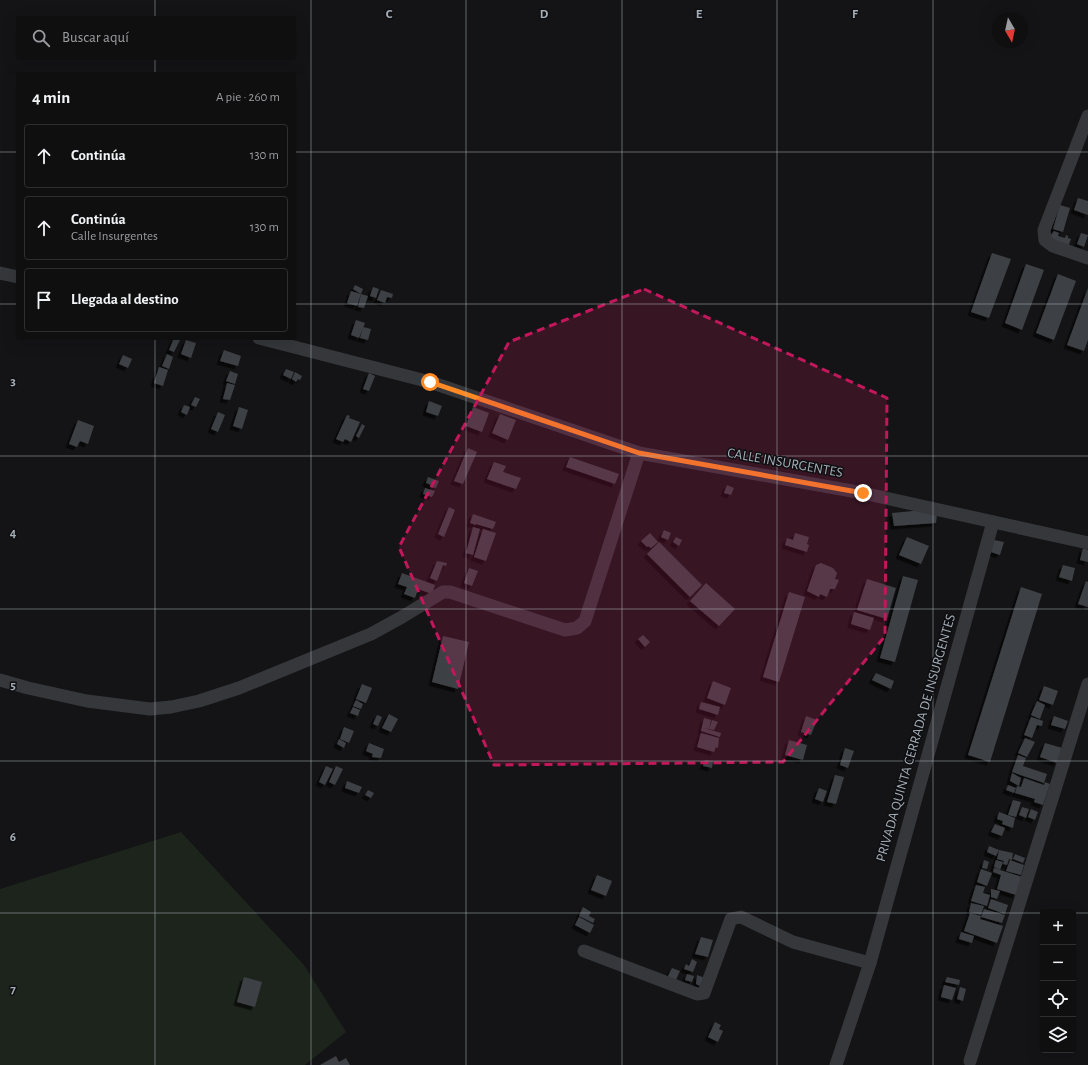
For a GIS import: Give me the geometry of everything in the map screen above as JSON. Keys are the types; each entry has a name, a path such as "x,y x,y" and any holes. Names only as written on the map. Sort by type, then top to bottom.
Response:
{"street":[{"path":"1088,116 1044,230 1045,240 1052,246 1088,258"},
{"path":"0,273 16,277"},
{"name":"CALLE INSURGENTES","path":"267,340 430,382 639,453 863,493 1088,543"},
{"path":"0,680 28,688 87,701 150,709 170,707 199,701 239,688 371,634 443,592 450,592 565,630 577,628 585,621 639,453"},
{"name":"PRIVADA QUINTA CERRADA DE INSURGENTES","path":"836,1065 870,963 993,522"},
{"path":"970,1061 1088,684"},
{"path":"584,952 697,994 704,993 731,919 741,917 793,942 870,963"}],"highlighted area":[{"path":"644,289 887,398 885,636 783,762 494,765 399,547 509,342"}],"shaded area":[{"path":"181,832 304,965 346,1032 305,1065 0,1065 0,889"}],"building":[{"path":"1078,198 1088,201 1088,215 1074,210"},
{"path":"1060,205 1070,208 1063,232 1053,229"},
{"path":"1054,231 1059,233 1058,236 1065,238 1066,235 1071,239 1068,247 1048,239"},
{"path":"1081,233 1088,235 1084,247 1077,244"},
{"path":"992,253 1011,259 989,318 971,312"},
{"path":"1026,264 1044,270 1022,330 1005,323"},
{"path":"1058,274 1076,281 1054,340 1036,333"},
{"path":"355,285 363,289 361,294 353,289"},
{"path":"373,287 379,289 376,298 370,296"},
{"path":"1088,288 1088,340 1084,351 1067,345"},
{"path":"381,290 393,294 392,298 387,297 385,303 377,300"},
{"path":"351,291 361,294 357,306 347,303"},
{"path":"361,294 368,296 364,308 358,307"},
{"path":"356,320 365,323 359,338 351,335"},
{"path":"363,327 371,329 368,340 360,338"},
{"path":"173,340 180,340 174,352 169,350"},
{"path":"186,340 196,343 191,358 181,354"},
{"path":"224,350 241,356 238,366 220,361"},
{"path":"167,354 173,357 169,369 162,366"},
{"path":"123,355 132,359 128,368 119,364"},
{"path":"159,367 168,370 163,386 154,383"},
{"path":"286,369 294,372 291,379 283,375"},
{"path":"230,371 238,374 235,384 226,381"},
{"path":"295,372 302,376 300,380 298,379 296,382 292,379"},
{"path":"369,373 375,376 369,391 363,389"},
{"path":"227,383 235,385 230,400 223,399"},
{"path":"195,397 200,399 196,407 191,405"},
{"path":"429,401 442,406 438,416 426,412"},
{"path":"184,405 190,407 187,415 181,412"},
{"path":"239,407 248,410 242,429 233,426"},
{"path":"473,407 489,413 482,432 466,426"},
{"path":"218,412 225,415 218,432 211,429"},
{"path":"500,414 516,420 508,440 492,433"},
{"path":"347,415 350,416 349,418 360,422 351,442 345,439 343,442 336,439"},
{"path":"78,420 94,426 88,444 80,441 77,447 69,444"},
{"path":"362,424 365,426 359,438 356,436"},
{"path":"468,448 477,452 463,484 454,481"},
{"path":"570,457 619,474 615,484 566,467"},
{"path":"494,462 506,466 503,472 521,478 516,489 487,479"},
{"path":"428,477 439,481 436,488 430,487 431,485 426,483"},
{"path":"727,485 734,488 731,495 724,493"},
{"path":"425,488 435,491 432,497 423,494"},
{"path":"449,507 455,510 444,537 438,534"},
{"path":"924,510 937,514 936,523 894,526 892,513"},
{"path":"473,514 496,522 493,529 470,523"},
{"path":"473,527 480,529 473,555 466,553"},
{"path":"483,529 496,533 486,561 474,557"},
{"path":"664,530 671,533 668,540 661,537"},
{"path":"650,533 658,542 651,548 648,546 647,547 641,541"},
{"path":"795,533 809,537 807,552 785,545 787,538 793,540"},
{"path":"676,537 682,540 679,546 673,542"},
{"path":"907,537 929,546 921,564 899,555"},
{"path":"994,540 1004,542 1000,555 991,552"},
{"path":"659,542 702,585 690,597 647,554"},
{"path":"1083,548 1088,550 1088,562 1080,560"},
{"path":"437,561 447,563 446,566 443,565 437,581 430,578"},
{"path":"821,563 833,568 837,573 835,579 839,580 835,589 830,589 827,597 820,594 819,597 807,591 816,565"},
{"path":"1063,565 1075,568 1072,581 1059,577"},
{"path":"469,568 478,571 472,586 464,583"},
{"path":"402,573 435,585 432,594 418,589 415,598 404,594 407,587 398,584"},
{"path":"903,576 918,580 895,662 880,658"},
{"path":"867,579 896,588 887,619 857,610"},
{"path":"1086,581 1088,582 1088,607 1078,604"},
{"path":"706,583 735,609 719,626 690,601"},
{"path":"1021,587 1042,594 990,762 968,755"},
{"path":"789,592 805,597 779,682 763,677"},
{"path":"854,612 874,618 870,630 851,624"},
{"path":"643,635 650,642 645,647 638,639"},
{"path":"443,636 469,642 458,689 432,682"},
{"path":"876,673 894,681 891,689 872,680"},
{"path":"713,681 731,688 725,705 707,698"},
{"path":"362,684 372,688 366,703 356,699"},
{"path":"1044,686 1058,691 1053,705 1039,700"},
{"path":"356,700 363,704 361,709 353,706"},
{"path":"1037,701 1045,705 1040,719 1031,715"},
{"path":"701,702 720,707 718,715 699,709"},
{"path":"353,707 360,710 358,716 350,713"},
{"path":"389,714 398,719 391,732 382,728"},
{"path":"377,715 382,717 378,726 373,724"},
{"path":"806,716 817,720 811,735 801,732"},
{"path":"1054,716 1068,721 1065,729 1051,725"},
{"path":"1031,717 1043,721 1042,726 1037,725 1032,738 1024,735"},
{"path":"704,718 711,720 709,729 704,728 721,733 720,737 701,731"},
{"path":"712,720 718,722 714,730 709,729"},
{"path":"344,727 354,731 349,743 340,739"},
{"path":"701,733 719,738 718,748 716,747 714,752 697,747"},
{"path":"1025,738 1035,742 1027,757 1018,753"},
{"path":"339,739 346,743 344,748 337,744"},
{"path":"789,740 807,745 803,760 785,755"},
{"path":"369,743 384,749 381,758 372,757 373,754 366,751"},
{"path":"1045,743 1062,748 1057,763 1040,757"},
{"path":"845,748 854,751 848,768 840,765"},
{"path":"1018,755 1026,758 1023,766 1047,774 1044,783 1012,772"},
{"path":"705,760 713,761 712,768 703,766"},
{"path":"326,766 333,769 325,785 319,782"},
{"path":"336,766 343,769 335,785 329,782"},
{"path":"1012,773 1021,778 1019,786 1010,781"},
{"path":"835,775 844,777 836,804 827,802"},
{"path":"1024,778 1044,785 1045,782 1050,784 1043,805 1034,802 1035,799 1015,793 1017,786 1021,787"},
{"path":"347,781 362,787 359,793 345,788"},
{"path":"1008,785 1016,788 1014,793 1006,790"},
{"path":"819,788 827,791 823,802 815,799"},
{"path":"368,790 374,793 371,798 365,795"},
{"path":"1013,800 1021,802 1016,817 1008,815"},
{"path":"1022,807 1029,809 1026,818 1019,815"},
{"path":"1031,809 1038,812 1035,820 1028,817"},
{"path":"999,812 1015,818 1013,828 1002,824 1003,821 997,819"},
{"path":"995,824 1005,828 1002,836 991,832"},
{"path":"989,846 999,850 996,856 987,852"},
{"path":"999,850 1013,853 1012,860 1009,859 1007,865 1003,864 1004,861 997,859"},
{"path":"1015,854 1025,858 1023,863 1013,859"},
{"path":"984,860 989,862 987,869 982,868"},
{"path":"996,860 1003,862 1000,870 994,867"},
{"path":"1010,860 1024,865 1021,875 1006,871"},
{"path":"994,868 1022,877 1016,895 997,889 1001,875 993,872"},
{"path":"981,869 992,873 987,886 977,882"},
{"path":"597,875 612,881 606,896 591,890"},
{"path":"976,885 985,887 983,893 990,895 987,906 971,901"},
{"path":"991,889 1000,891 997,899 991,897"},
{"path":"991,899 1008,905 1005,914 988,908"},
{"path":"971,903 984,906 981,915 969,912"},
{"path":"583,907 591,912 589,916 595,919 593,923 579,916"},
{"path":"984,909 1005,915 1002,923 981,917"},
{"path":"970,913 981,916 980,919 1003,926 997,943 964,931"},
{"path":"579,917 594,925 590,933 575,925"},
{"path":"961,932 974,936 972,943 959,939"},
{"path":"701,937 713,940 708,957 695,954"},
{"path":"692,959 697,962 693,972 684,969 686,964 689,966"},
{"path":"672,968 680,971 675,982 667,978"},
{"path":"687,974 694,976 692,982 685,980"},
{"path":"697,975 705,978 702,987 696,984"},
{"path":"244,977 262,982 255,1007 237,1002"},
{"path":"947,977 960,980 959,985 945,982"},
{"path":"944,985 956,988 952,1000 941,997"},
{"path":"960,987 966,989 963,1001 957,999"},
{"path":"715,1022 721,1025 719,1029 723,1031 718,1042 708,1037"},
{"path":"336,1056 339,1062 346,1058 350,1065 320,1065"}],"route":[{"path":"430,382 639,453 863,493"}]}
